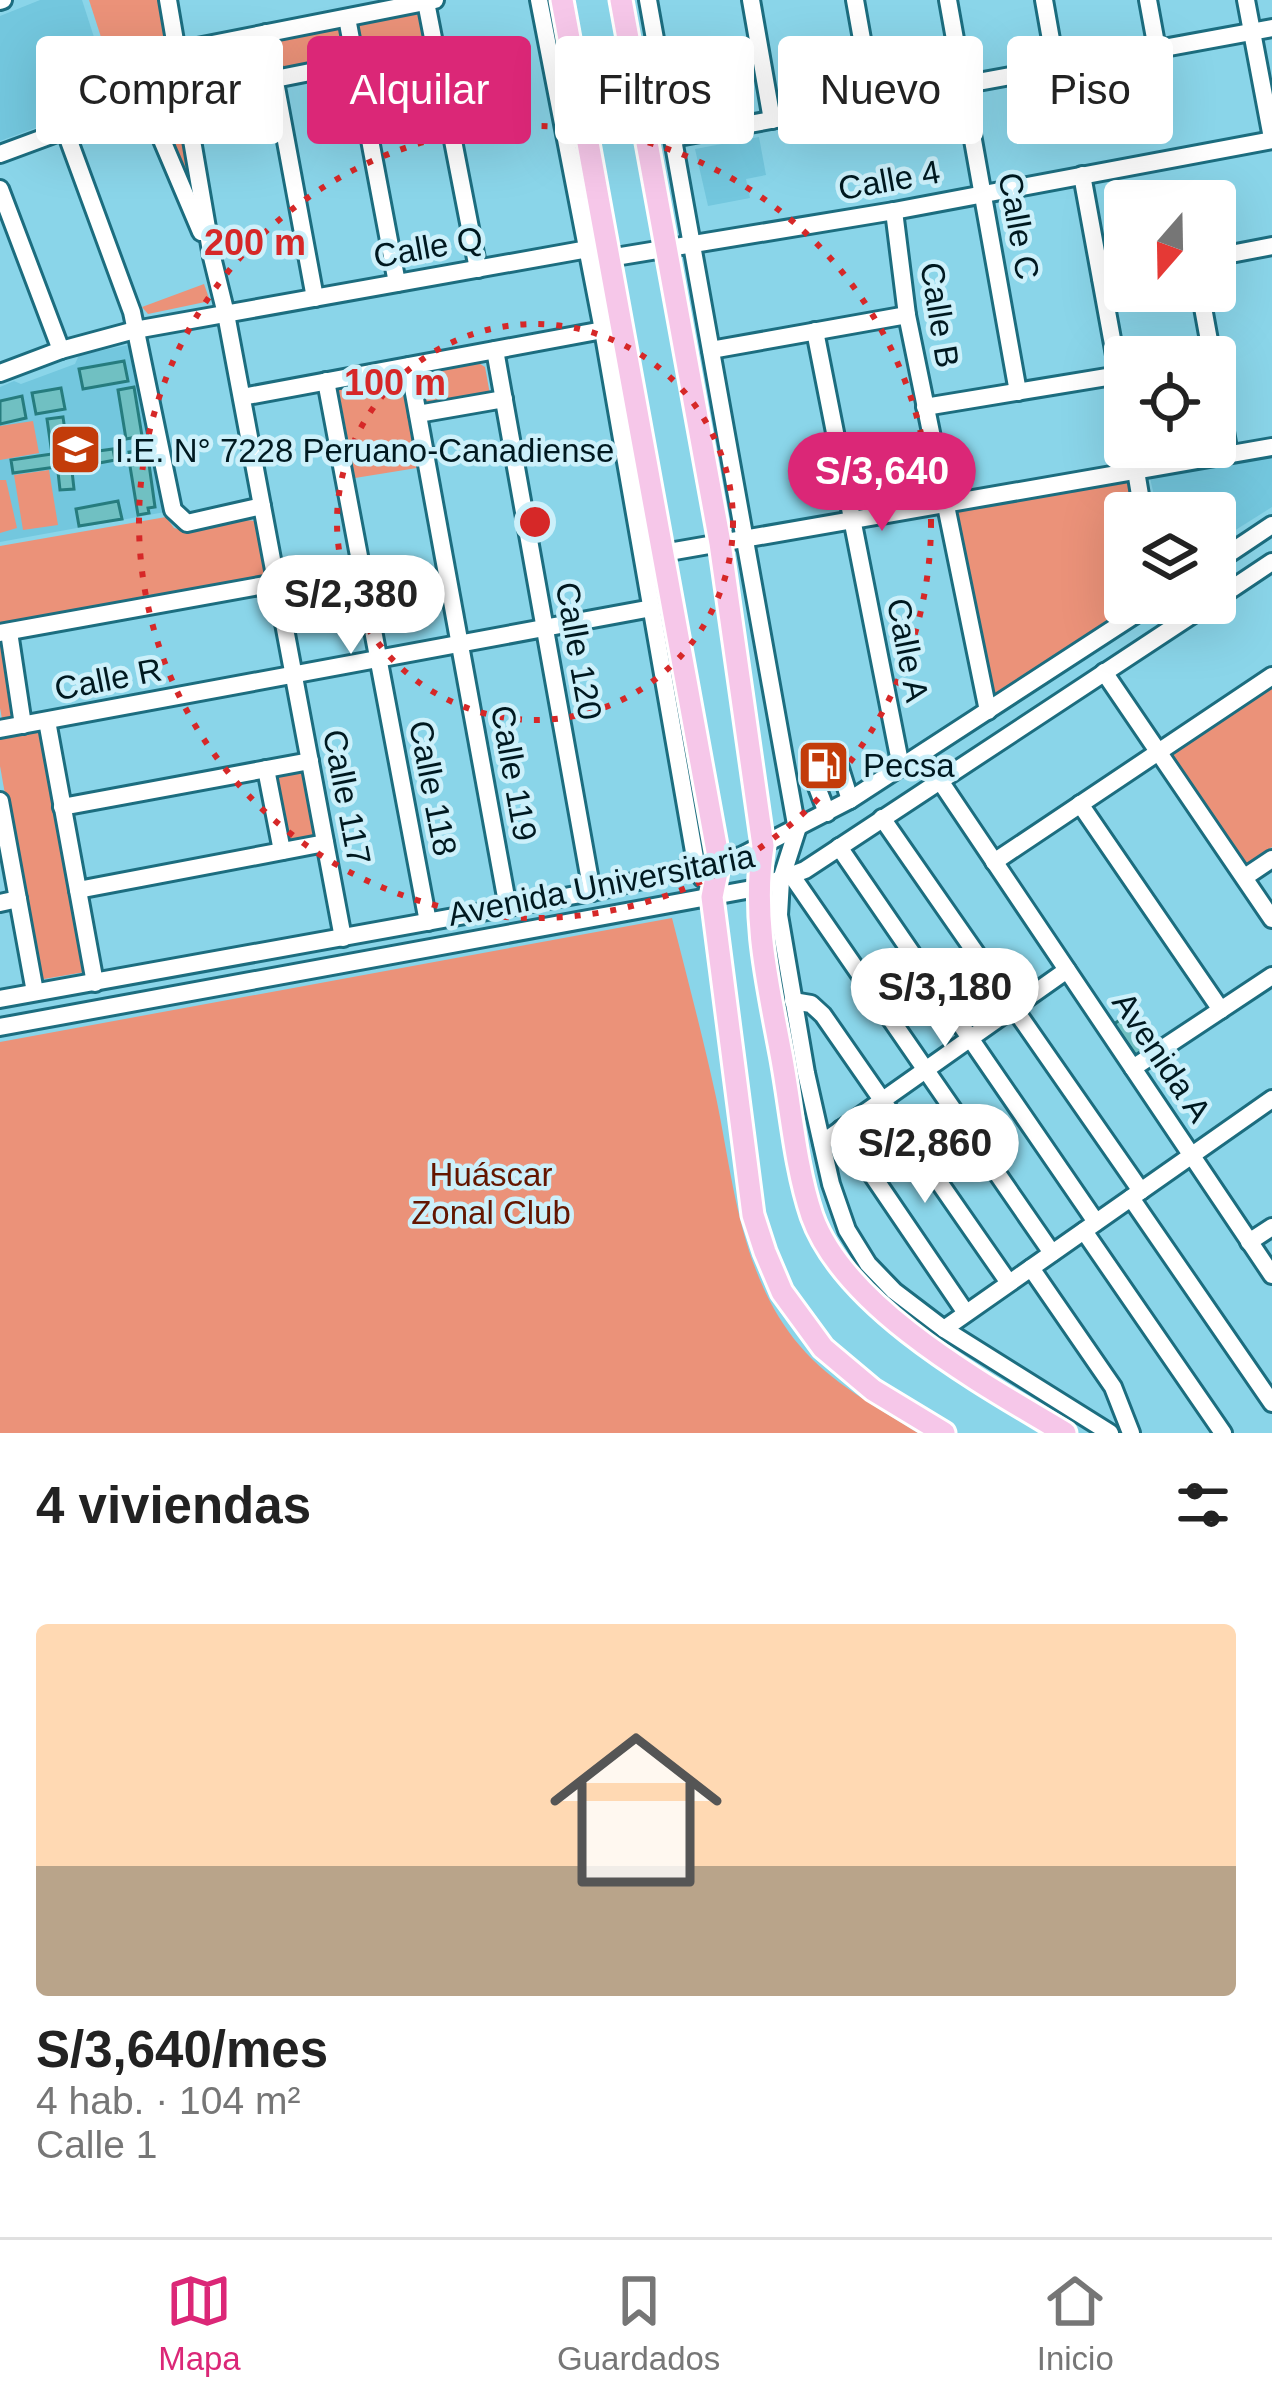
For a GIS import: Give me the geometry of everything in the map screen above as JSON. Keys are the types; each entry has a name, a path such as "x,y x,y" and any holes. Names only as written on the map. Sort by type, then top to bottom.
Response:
{"main road":[{"path":"562,0 598,254 663,553 753,1215 782,1292 823,1348 873,1390 944,1433"},
{"path":"621,0 720,543 763,846 757,888 762,949 813,1219 842,1265 889,1316 946,1359 1065,1433"}],"street":[{"path":"168,0 174,36"},
{"path":"539,0 598,254 603,330 652,608 708,865"},
{"path":"648,0 655,36"},
{"path":"751,0 772,120"},
{"path":"855,0 861,36"},
{"name":"Calle C","path":"948,0 954,36"},
{"path":"1044,0 1050,36"},
{"path":"1148,0 1155,36"},
{"path":"1246,0 1272,139"},
{"path":"251,36 431,1 435,36"},
{"path":"347,18 351,36"},
{"path":"1173,46 1272,28"},
{"path":"754,123 778,119"},
{"path":"283,123 315,298"},
{"name":"Calle 4","path":"598,254 666,248 895,211 1272,139"},
{"path":"0,154 36,141"},
{"path":"70,144 135,330 173,510 181,521 262,506"},
{"path":"164,144 212,257"},
{"path":"193,144 212,257"},
{"path":"371,144 397,283"},
{"path":"454,144 478,269"},
{"path":"674,144 797,830 779,915 838,1211 856,1246 894,1292 944,1329 1110,1433"},
{"name":"Calle C","path":"973,144 1018,392"},
{"path":"1082,175 1112,336"},
{"path":"0,189 61,350"},
{"name":"Calle B","path":"895,211 907,315 988,711"},
{"path":"1236,253 1272,246"},
{"name":"Calle Q","path":"0,373 135,330 478,269 598,254"},
{"name":"Calle 117","path":"212,257 343,938"},
{"path":"711,350 907,315"},
{"path":"242,397 603,330"},
{"name":"Calle A","path":"815,332 901,767"},
{"name":"Calle 120","path":"495,350 592,892"},
{"name":"Calle 119","path":"409,366 508,908"},
{"path":"925,407 1104,378"},
{"name":"Calle 118","path":"326,381 428,922"},
{"path":"418,414 504,399"},
{"path":"1236,453 1272,447"},
{"path":"663,553 1148,468"},
{"path":"1136,470 1140,492"},
{"path":"1236,548 1272,525"},
{"name":"Avenida Universitaria","path":"1236,588 1269,570"},
{"path":"23,725 4,632 276,583"},
{"name":"Calle R","path":"0,730 652,608"},
{"name":"Avenida Universitaria","path":"0,999 508,908 708,865 763,846 850,800 1121,624"},
{"name":"Avenida Universitaria","path":"0,1027 757,888 787,878 1178,624"},
{"path":"1104,672 1272,919"},
{"path":"994,862 1272,676"},
{"path":"46,721 95,982"},
{"name":"Avenida A","path":"922,754 1272,1275"},
{"path":"62,807 310,761"},
{"path":"785,771 811,766 850,800"},
{"path":"266,769 282,851"},
{"path":"790,799 831,781"},
{"path":"827,812 831,781"},
{"path":"1080,804 1221,1010"},
{"path":"1,812 9,901 35,992"},
{"path":"882,818 1013,1007 1272,1403"},
{"path":"78,890 325,843"},
{"path":"838,847 970,1039 1223,1433"},
{"path":"1245,877 1272,859"},
{"path":"787,878 1052,1253"},
{"path":"822,1143 1067,970"},
{"path":"1133,1068 1272,976"},
{"path":"793,1001 816,1007 1009,1283"},
{"path":"944,1329 1272,1099"},
{"path":"841,1129 966,1313"},
{"path":"1249,1242 1272,1227"},
{"path":"1031,1268 1113,1387 1131,1433"}],"shaded area":[{"path":"40,0 82,0 94,36 36,36 36,128 0,141 0,16"},
{"path":"759,137 766,175 746,179 750,198 708,206 695,149 754,144"},
{"name":"I.E. N° 7228 Peruano-Canadiense","path":"128,345 134,348 165,512 0,542 0,387 75,364 79,355"},
{"path":"1272,456 1272,507 1236,530 1236,492 1153,492 1150,478 1236,468 1236,462"}],"green space":[{"path":"89,0 163,0 169,36 101,36"},
{"path":"421,10 426,36 356,36 354,23"},
{"path":"340,23 342,36 307,36 307,67 283,71 283,36 273,35"},
{"path":"174,144 189,144 202,214"},
{"path":"204,284 210,301 148,314 142,307"},
{"path":"477,362 485,367 490,394 425,408 415,375"},
{"path":"406,375 423,467 355,478 338,387"},
{"path":"33,421 39,453 0,460 0,426"},
{"path":"49,470 58,525 23,530 14,475"},
{"path":"0,480 6,480 17,528 0,533"},
{"path":"1127,481 1129,492 1104,492 1104,624 1108,624 995,694 956,512"},
{"path":"166,517 174,528 185,530 259,522 268,572 252,580 0,624 0,546"},
{"path":"0,643 13,709 9,720 2,719 0,708"},
{"path":"1272,683 1272,847 1240,868 1165,754"},
{"path":"41,728 85,972 38,980 0,766 0,735"},
{"path":"303,769 319,830 315,839 287,842 274,780 279,773"},
{"name":"Huáscar Zonal Club","path":"672,918 742,1227 764,1289 812,1359 855,1394 918,1433 0,1433 0,1042"}],"building":[{"path":"124,361 128,381 83,389 79,369"},
{"path":"134,387 142,436 126,439 118,390"},
{"path":"61,388 65,409 36,414 32,393"},
{"path":"22,396 26,418 0,424 0,401"},
{"path":"63,417 70,465 13,473 11,460 52,454 47,419"},
{"path":"143,438 146,456 130,458 129,452 137,451 135,439"},
{"path":"113,449 115,460 94,464 91,452"},
{"path":"148,457 155,507 138,515 129,460"},
{"path":"72,471 74,489 60,490 58,472"},
{"path":"118,501 122,519 79,526 76,509"},
{"path":"1133,1011 1156,1045 1137,1057 1114,1024"}],"place":[{"name":"I.E. N° 7228 Peruano-Canadiense","path":"76,450"},
{"name":"Pecsa","path":"824,765"}]}
